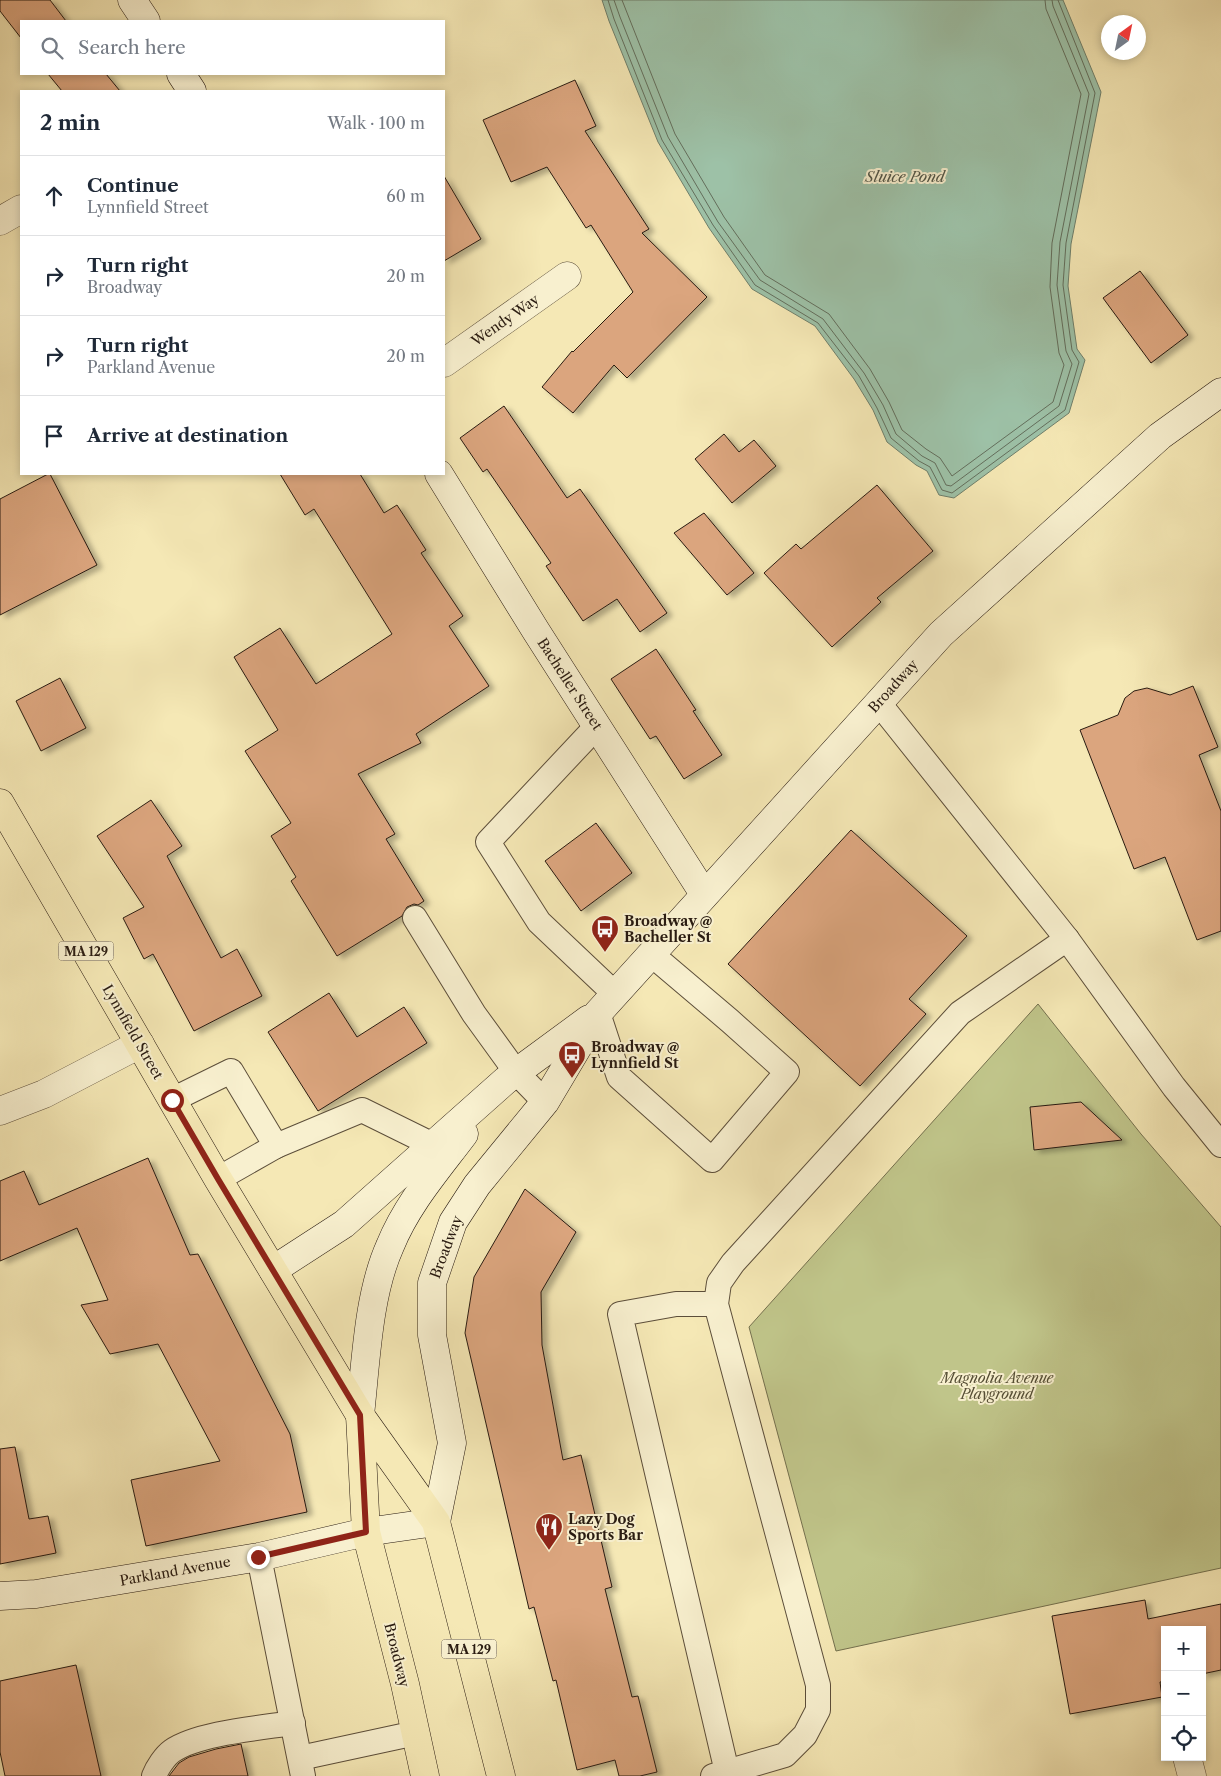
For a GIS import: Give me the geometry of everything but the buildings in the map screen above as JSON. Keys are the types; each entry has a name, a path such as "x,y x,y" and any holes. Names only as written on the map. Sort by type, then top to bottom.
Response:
{"main road":[{"path":"132,0 145,20"},
{"path":"182,75 191,90"},
{"path":"0,221 20,210"},
{"name":"Wendy Way","path":"445,363 567,276"},
{"name":"Broadway","path":"273,1270 344,1224 511,1076 606,1003 941,634 1160,436 1221,392"},
{"name":"Bacheller Street","path":"440,475 704,894"},
{"name":"Lynnfield Street","path":"0,803 218,1179 360,1415"},
{"name":"Broadway","path":"436,1522 452,1443 432,1335 432,1283 453,1222 477,1185 545,1102 606,1003"},
{"path":"0,1111 44,1094 140,1044"},
{"name":"Broadway","path":"425,1776 366,1532 360,1415 374,1296 390,1246 417,1195 511,1076"},
{"name":"Broadway","path":"360,1415 436,1522 501,1776"},
{"name":"Parkland Avenue","path":"0,1596 36,1594 258,1557 366,1532 436,1522"},
{"path":"1187,1761 1192,1776"}],"lane":[{"path":"878,702 1067,939 1174,1087 1221,1145"},
{"path":"597,726 488,842 539,922 606,1003 619,1078 712,1160 787,1072 651,954"},
{"path":"415,918 511,1076 545,1102"},
{"path":"716,1304 676,1304 620,1314 720,1774 785,1755 805,1735 818,1710 818,1685 716,1304 719,1283 733,1263 960,1013 1067,939"},
{"path":"172,1100 232,1071 276,1146"},
{"path":"218,1179 276,1146 362,1110 432,1145"},
{"path":"258,1557 302,1767 416,1733"},
{"path":"154,1776 156,1770 171,1752 200,1738 293,1722"}],"green space":[{"name":"Magnolia Avenue Playground","path":"1038,1004 1141,1134 1221,1227 1221,1568 836,1651 749,1327"}],"water":[{"name":"Sluice Pond","path":"602,0 1063,0 1101,92 1071,244 1068,286 1077,349 1085,360 1069,413 954,498 939,495 927,471 916,465 887,442 873,410 854,379 815,326 752,289 709,228 658,142"}],"place":[{"name":"Broadway @ Bacheller St","path":"605,953"},
{"name":"Broadway @ Lynnfield St","path":"572,1079"},
{"name":"Lazy Dog Sports Bar","path":"549,1551"}],"route":[{"path":"172,1100 360,1415 366,1532 258,1557"}]}
